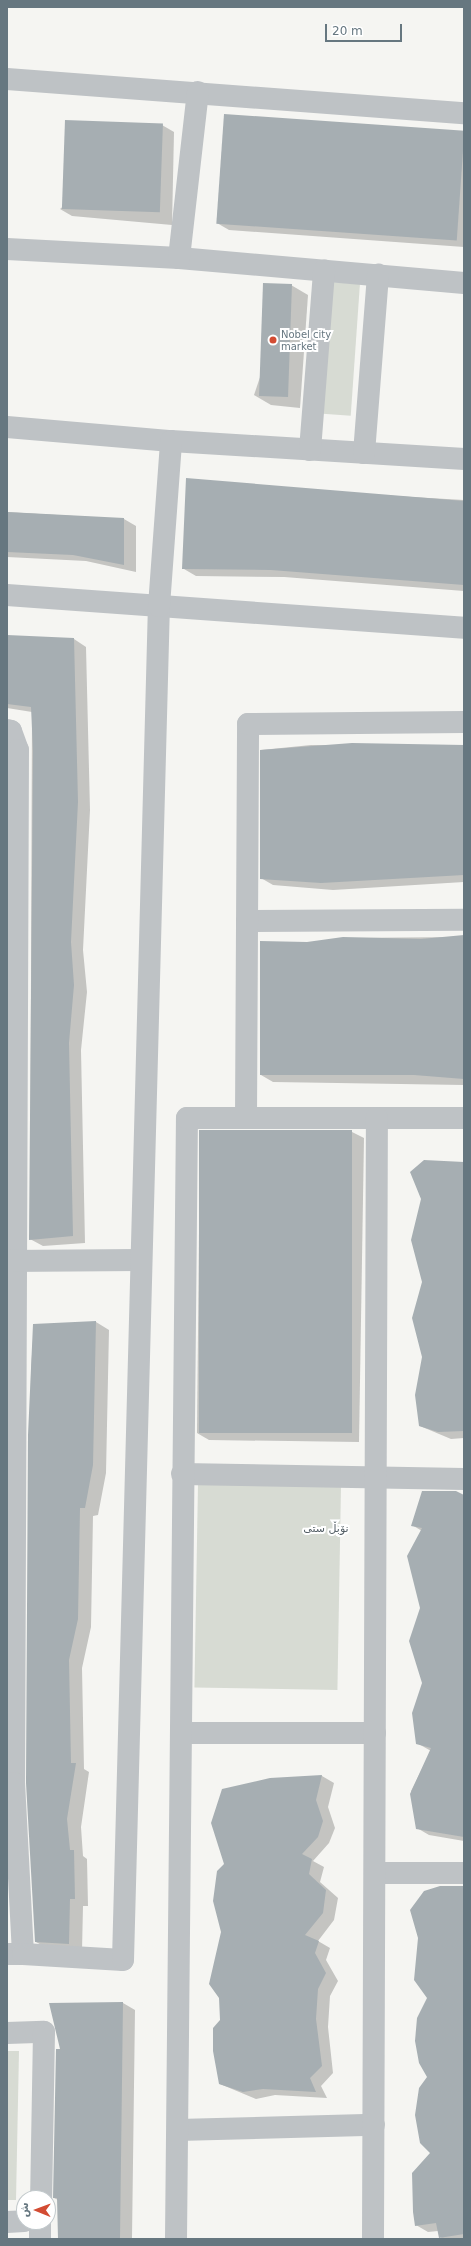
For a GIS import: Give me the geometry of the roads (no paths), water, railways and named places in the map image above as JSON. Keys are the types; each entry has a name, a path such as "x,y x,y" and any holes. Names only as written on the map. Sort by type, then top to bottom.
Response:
{"street":[{"path":"7,78 464,113"},
{"path":"178,258 198,92"},
{"path":"7,249 178,258 464,283"},
{"path":"310,450 324,270"},
{"path":"364,453 378,275"},
{"path":"7,427 171,442 464,459"},
{"path":"7,730 11,731 18,750 11,1261 10,1783 15,1954 123,1960 139,1260 159,606 171,442"},
{"path":"7,595 464,628"},
{"path":"246,1118 248,724 464,722"},
{"path":"247,921 464,920"},
{"path":"176,2239 182,1474 187,1118 464,1118"},
{"path":"373,2239 377,1118"},
{"path":"11,1261 139,1260"},
{"path":"182,1474 464,1480"},
{"path":"180,1733 375,1733"},
{"path":"374,1873 464,1873"},
{"path":"7,2033 44,2032 41,2190"},
{"path":"178,2130 374,2125"}],"place":[{"name":"Nobel city market","path":"273,340"}],"district":[{"name":"نۆبڵ ستی","path":"326,1529"}]}
